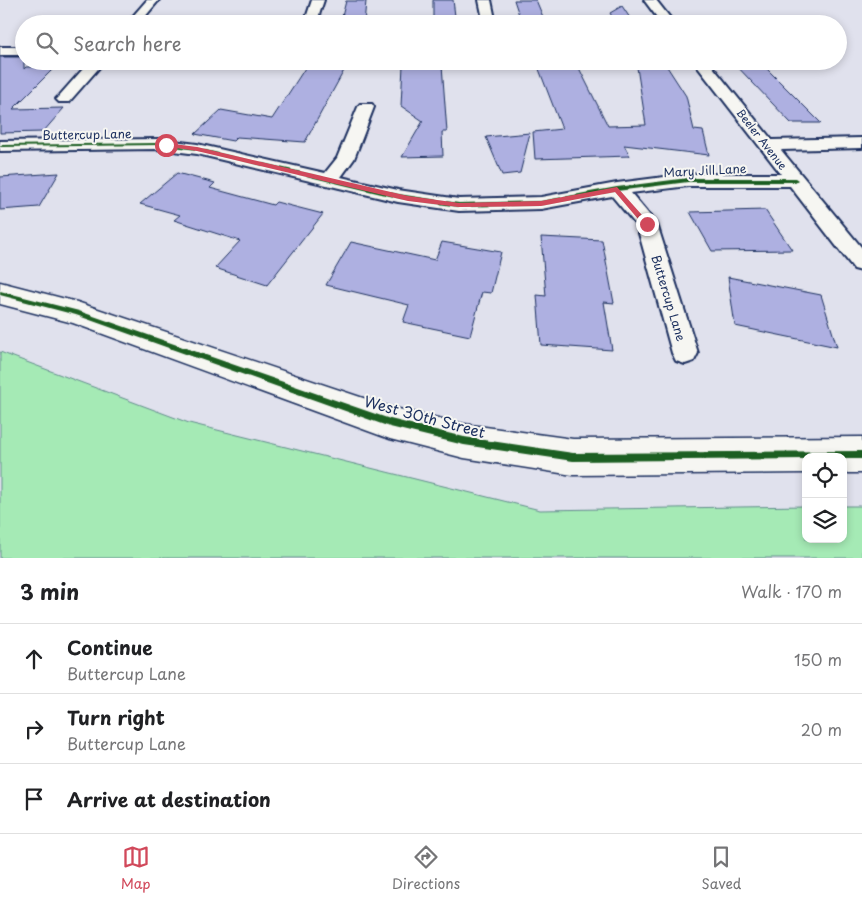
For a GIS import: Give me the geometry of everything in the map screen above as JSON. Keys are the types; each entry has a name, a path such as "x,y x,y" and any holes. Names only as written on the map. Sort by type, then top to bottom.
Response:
{"street":[{"path":"140,15 153,0"},
{"path":"313,15 318,0"},
{"path":"485,0 488,15"},
{"path":"650,0 662,15"},
{"path":"0,51 15,51"},
{"path":"64,99 90,70"},
{"name":"Beeler Avenue","path":"707,70 862,263"},
{"path":"330,180 345,159 366,107"},
{"path":"768,145 862,144"},
{"name":"Buttercup Lane","path":"0,146 166,145 197,149 408,198 459,205 536,204 617,190 647,224 685,353"},
{"name":"Mary Jill Lane","path":"617,190 688,180 795,180"},
{"name":"West 30th Street","path":"0,294 77,313 374,417 464,441 573,457 862,455"}],"green space":[{"path":"0,352 189,423 540,510 802,506 802,543 847,543 847,506 862,506 862,558 0,558"}],"building":[{"path":"433,0 453,0 455,15 433,15"},
{"path":"514,0 536,0 542,15 519,15"},
{"path":"346,1 366,1 365,15 342,15"},
{"path":"622,6 628,15 611,15 610,13"},
{"path":"0,57 15,57 15,70 52,70 13,109 64,108 43,132 0,133"},
{"path":"304,70 344,70 305,142 237,137 233,141 195,134 221,110 272,119"},
{"path":"403,70 442,70 447,132 442,132 443,156 402,157 423,121 401,106"},
{"path":"539,70 580,70 608,126 646,125 637,70 669,70 686,96 694,130 703,131 709,155 624,145 630,156 535,159 533,132 562,129"},
{"path":"741,70 768,70 821,123 791,123"},
{"path":"530,133 520,173 502,175 486,137"},
{"path":"59,173 39,207 0,210 0,177"},
{"path":"177,173 215,183 210,188 273,205 276,202 323,214 267,285 215,268 240,241 174,220 180,215 140,204"},
{"path":"765,210 792,250 712,251 690,212"},
{"path":"541,237 602,240 614,303 604,302 612,350 541,345 537,295 546,296"},
{"path":"351,242 435,260 442,242 501,252 491,293 482,292 470,336 403,322 409,305 326,285"},
{"path":"728,277 821,295 837,347 735,326"}],"cycle path":[{"path":"0,146 158,144 197,149 398,196 459,205 541,203 617,189 688,180 795,180"},
{"path":"0,293 77,313 390,423 464,441 573,457 862,455"}],"route":[{"path":"166,145 197,149 428,202 459,205 541,204 617,190 642,216 647,224"}]}
